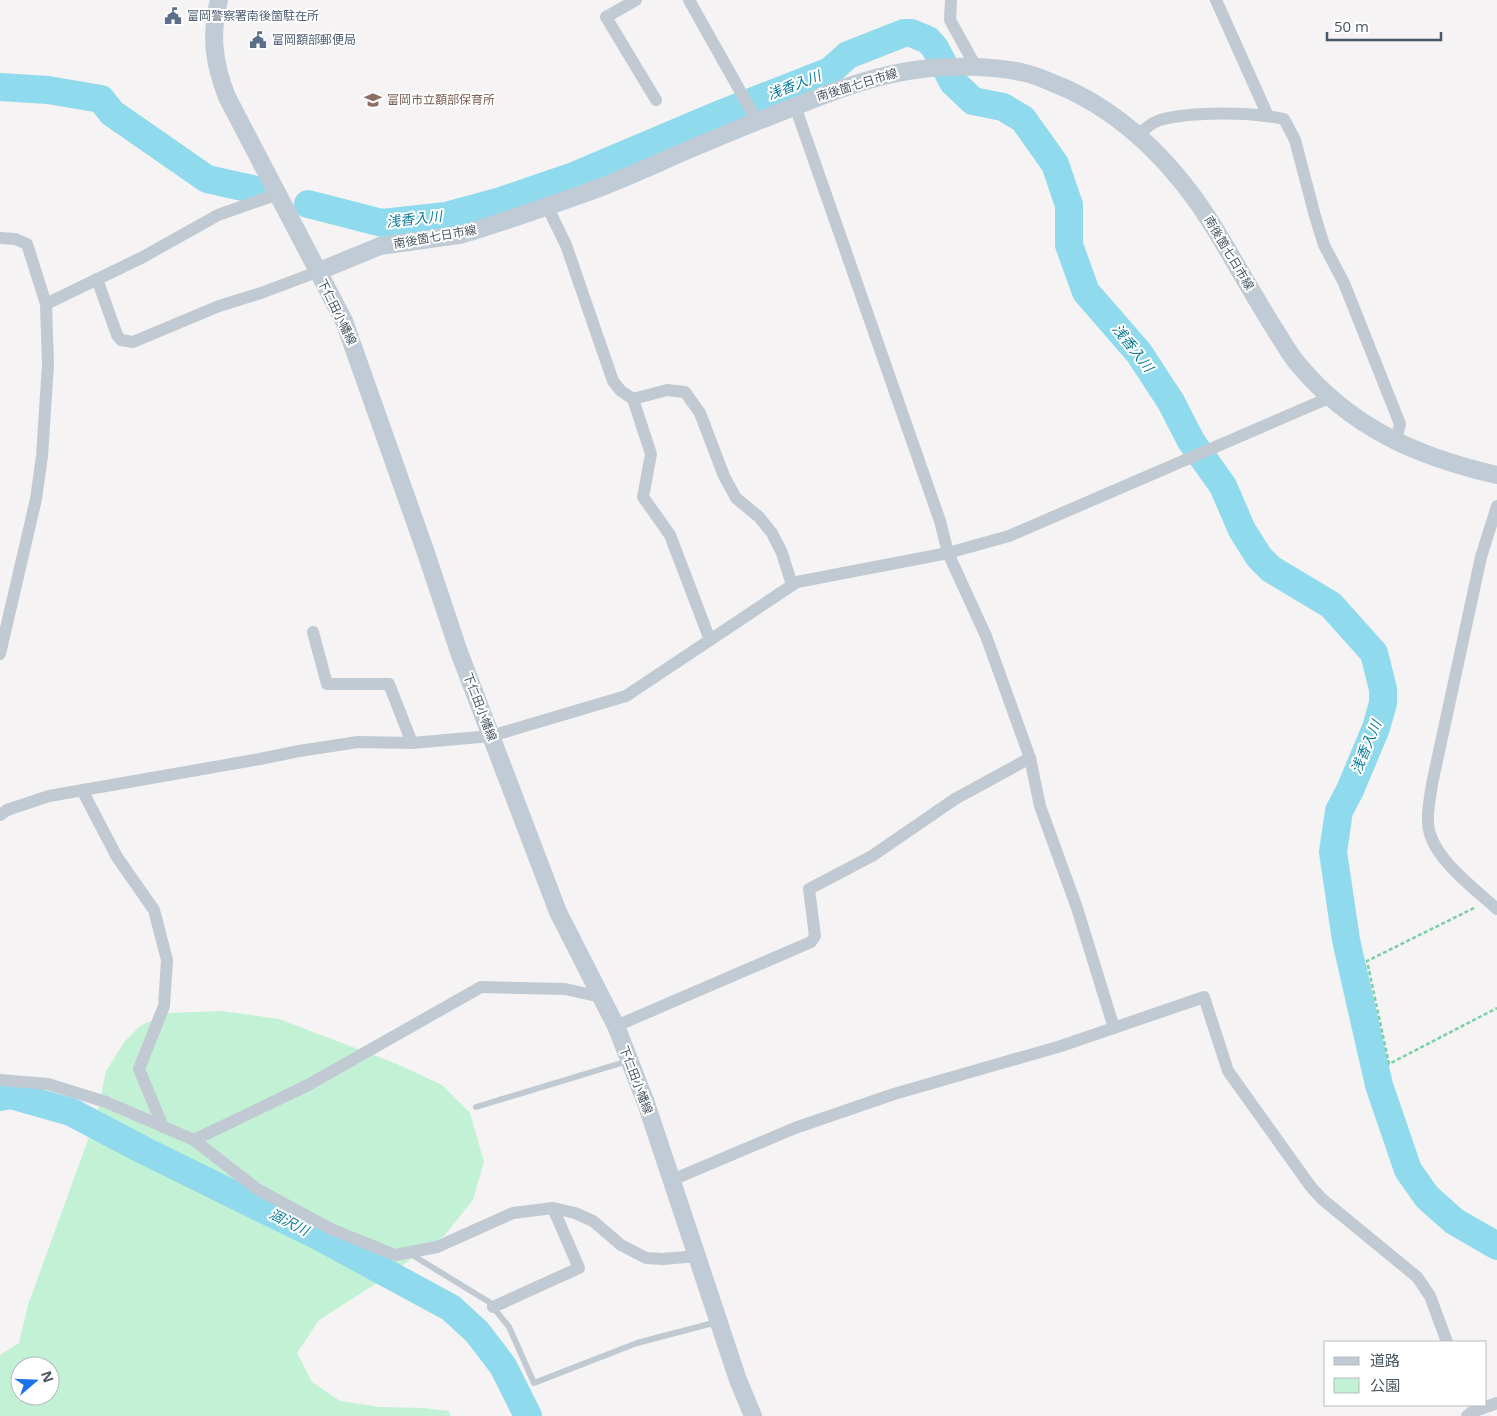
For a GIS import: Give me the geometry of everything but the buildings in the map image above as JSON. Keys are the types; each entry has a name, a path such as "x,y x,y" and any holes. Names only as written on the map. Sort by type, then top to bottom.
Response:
{"main road":[{"name":"下仁田小幡線","path":"219,0 214,21 214,44 218,74 227,97 344,321 426,550 459,652 558,912 616,1026 646,1103 738,1380 753,1416"},
{"name":"南後箇七日市線","path":"318,272 380,246 459,235 547,206 606,185 752,114 795,106 867,80 930,68 970,68 1025,73 1048,81 1095,104 1112,115 1137,135 1172,170 1202,208 1297,363 1330,397 1352,416 1384,436 1396,441 1469,469 1497,475"}],"street":[{"path":"636,0 606,17 656,100"},
{"path":"689,0 752,114"},
{"path":"951,0 950,20 970,68"},
{"path":"1216,0 1268,116"},
{"path":"795,106 940,520 948,552 986,636 1030,758 1040,806 1077,908 1114,1028"},
{"path":"1137,135 1158,120 1193,116 1226,114 1268,116 1284,119 1296,140 1324,245 1344,283 1400,424 1396,441"},
{"path":"46,304 143,258 218,215 278,194"},
{"path":"547,206 566,245 613,381 620,392 633,399 667,390 685,392 700,413 724,476 736,498 759,517 772,533 782,553 792,585"},
{"path":"0,238 14,239 27,244 46,304 48,364 42,456 36,499 0,654"},
{"path":"97,279 116,335 121,340 133,342 220,306 318,272"},
{"path":"0,815 7,810 49,796 338,745 358,742 412,743 491,736 626,696 796,582 948,552 1009,536 1330,397"},
{"path":"633,399 651,454 643,497 670,536 710,640"},
{"path":"1492,905 1453,869 1439,853 1430,834 1428,811 1432,784 1481,557 1497,506"},
{"path":"313,632 327,684 389,684 412,743"},
{"path":"616,1026 811,942 815,936 809,890 872,856 955,799 1030,758"},
{"path":"82,790 117,857 154,910 167,960 164,1006 139,1069 163,1127"},
{"path":"194,1140 308,1085 482,987 565,989 600,997"},
{"path":"672,1180 795,1128 885,1097 1061,1046 1204,997 1228,1070 1311,1187 1322,1199 1417,1276 1430,1296 1447,1341"},
{"path":"0,1080 48,1084 106,1102 194,1140 258,1189 331,1230 396,1255 437,1247 513,1213 553,1208 575,1213 592,1220 621,1245 646,1258 663,1259 698,1256"},
{"path":"493,1307 579,1268 553,1208"},
{"path":"1470,1411 1487,1406"}],"lane":[{"path":"476,1107 629,1060"},
{"path":"408,1252 489,1302 509,1327 534,1383 638,1342 720,1322"}],"path":[{"path":"1492,905 1367,961 1389,1064 1497,1008"}],"green space":[{"path":"221,1011 279,1019 397,1064 442,1085 470,1113 484,1162 473,1200 444,1236 380,1281 319,1320 297,1353 312,1382 340,1401 380,1407 449,1411 451,1416 0,1416 0,1355 19,1343 28,1305 97,1115 106,1071 125,1041 140,1026 168,1013"}],"waterway":[{"name":"浅香入川","path":"308,204 382,223 446,216 501,201 574,176 723,113 830,71 848,55 904,33 911,33 928,40 935,48 953,82 973,101 1003,107 1023,119 1055,164 1069,205 1069,245 1086,292 1139,353 1171,402 1191,441 1223,486 1242,530 1259,557 1271,569 1331,605 1374,653 1383,689 1383,703 1376,728 1339,811 1333,852 1346,940 1379,1085 1408,1170 1427,1197 1454,1221 1497,1246"},
{"name":"浅香入川","path":"0,87 48,90 101,99 112,113 207,179 252,189"},
{"name":"涸沢川","path":"0,1097 11,1095 71,1112 143,1150 320,1237 451,1308 477,1332 503,1366 528,1416"}],"place":[{"name":"富岡警察署南後箇駐在所","path":"173,16"},
{"name":"富岡額部郵便局","path":"258,40"},
{"name":"富岡市立額部保育所","path":"373,100"}]}
